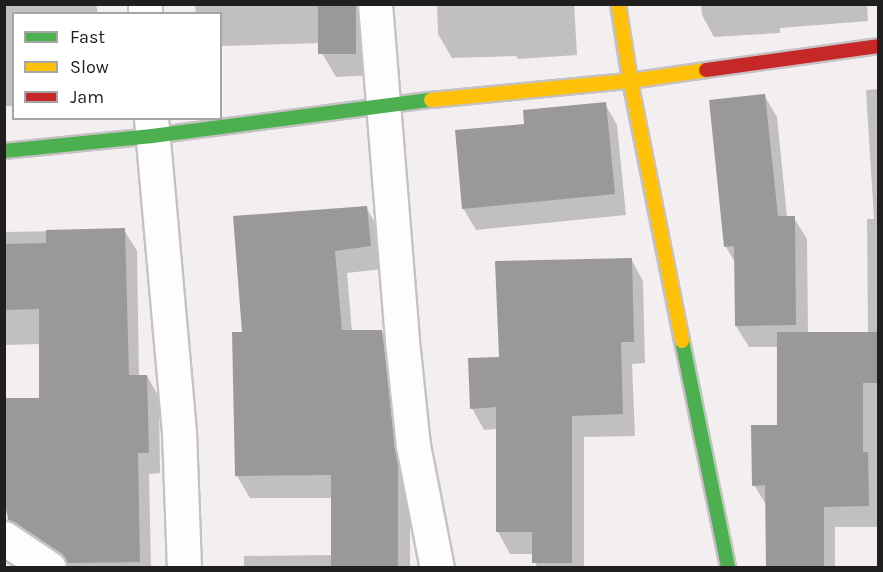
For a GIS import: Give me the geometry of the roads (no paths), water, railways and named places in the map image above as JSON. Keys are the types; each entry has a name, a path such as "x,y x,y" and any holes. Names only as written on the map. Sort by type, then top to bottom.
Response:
{"street":[{"path":"375,4 385,104 402,341 413,445 437,567"},
{"path":"618,4 630,81 728,567"},
{"path":"4,151 152,128 630,81 879,46"},
{"path":"152,128 179,432 184,567"},
{"path":"4,538 49,567"}]}
